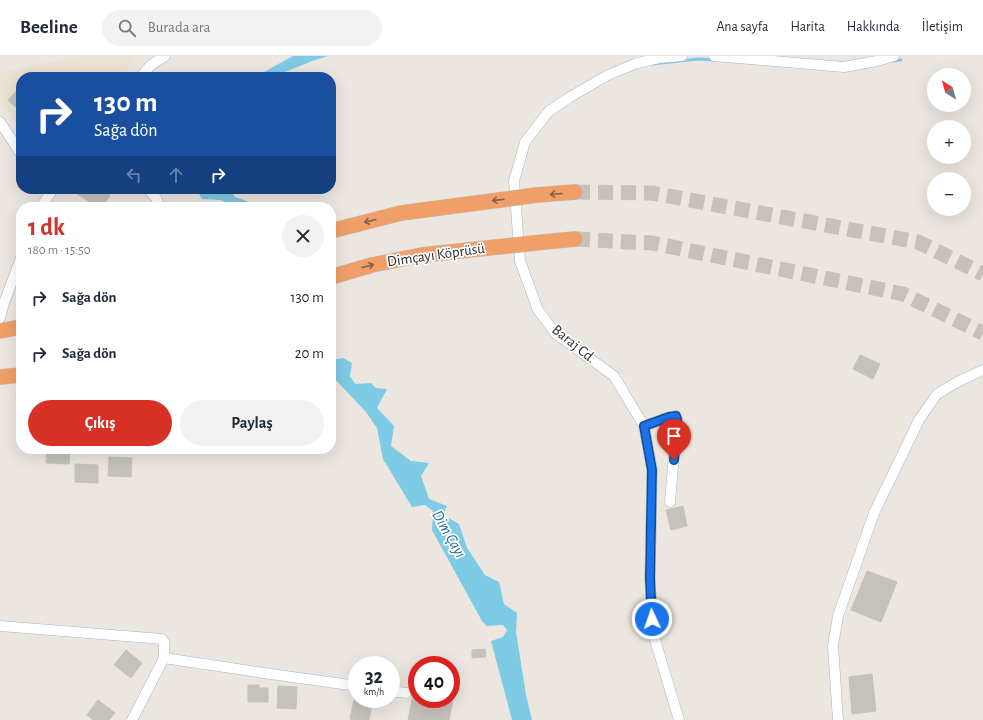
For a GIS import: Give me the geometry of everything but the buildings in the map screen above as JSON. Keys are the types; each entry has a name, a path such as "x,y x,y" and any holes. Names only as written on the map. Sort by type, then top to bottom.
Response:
{"highway":[{"path":"336,229 401,213 537,195 576,192"},
{"name":"Dimçayı Köprüsü","path":"336,276 372,265 422,255 575,239"},
{"path":"0,331 16,328"},
{"path":"0,377 16,375"}],"street":[{"path":"143,72 149,60 165,56"},
{"name":"Baraj Cd.","path":"678,720 653,633 650,579 652,470 644,426 614,376 556,334 538,310 520,261 514,181 525,142 549,111 608,75 637,63 659,58 682,56"},
{"path":"714,56 844,67 877,61 894,56"},
{"path":"0,122 16,146"},
{"path":"0,318 16,271"},
{"path":"838,720 833,645 838,616 874,513 920,420 937,394 959,381 983,370"},
{"path":"644,426 676,416 677,419 670,502"},
{"path":"0,626 162,639 164,642 164,658 132,720"},
{"path":"164,658 348,685"},
{"path":"400,692 406,693"}],"shaded area":[{"path":"79,56 139,56 125,72 16,72 16,124 0,98 0,73"}],"water":[{"path":"293,56 328,56 285,72 264,72"},
{"path":"199,194 233,194 235,197 248,202 225,202 221,200 202,199"},
{"name":"Dim Çayı","path":"343,358 352,363 350,376 355,384 371,383 376,388 387,389 377,408 394,426 391,446 411,461 429,463 421,476 429,499 447,506 443,515 459,524 467,548 485,575 499,582 504,604 517,613 516,632 526,695 532,720 512,720 491,641 503,637 507,630 503,625 487,626 482,621 432,530 433,511 425,505 412,507 383,459 377,428 366,412 336,380 336,359"}],"waterway":[{"path":"652,64 698,59 714,60"},
{"path":"893,61 901,60"}],"tunnel":[{"path":"575,192 652,193 918,242 983,274"},
{"path":"575,239 652,243 903,294 983,333"}],"route":[{"path":"652,619 650,579 652,470 644,426 676,416 674,460"}]}
